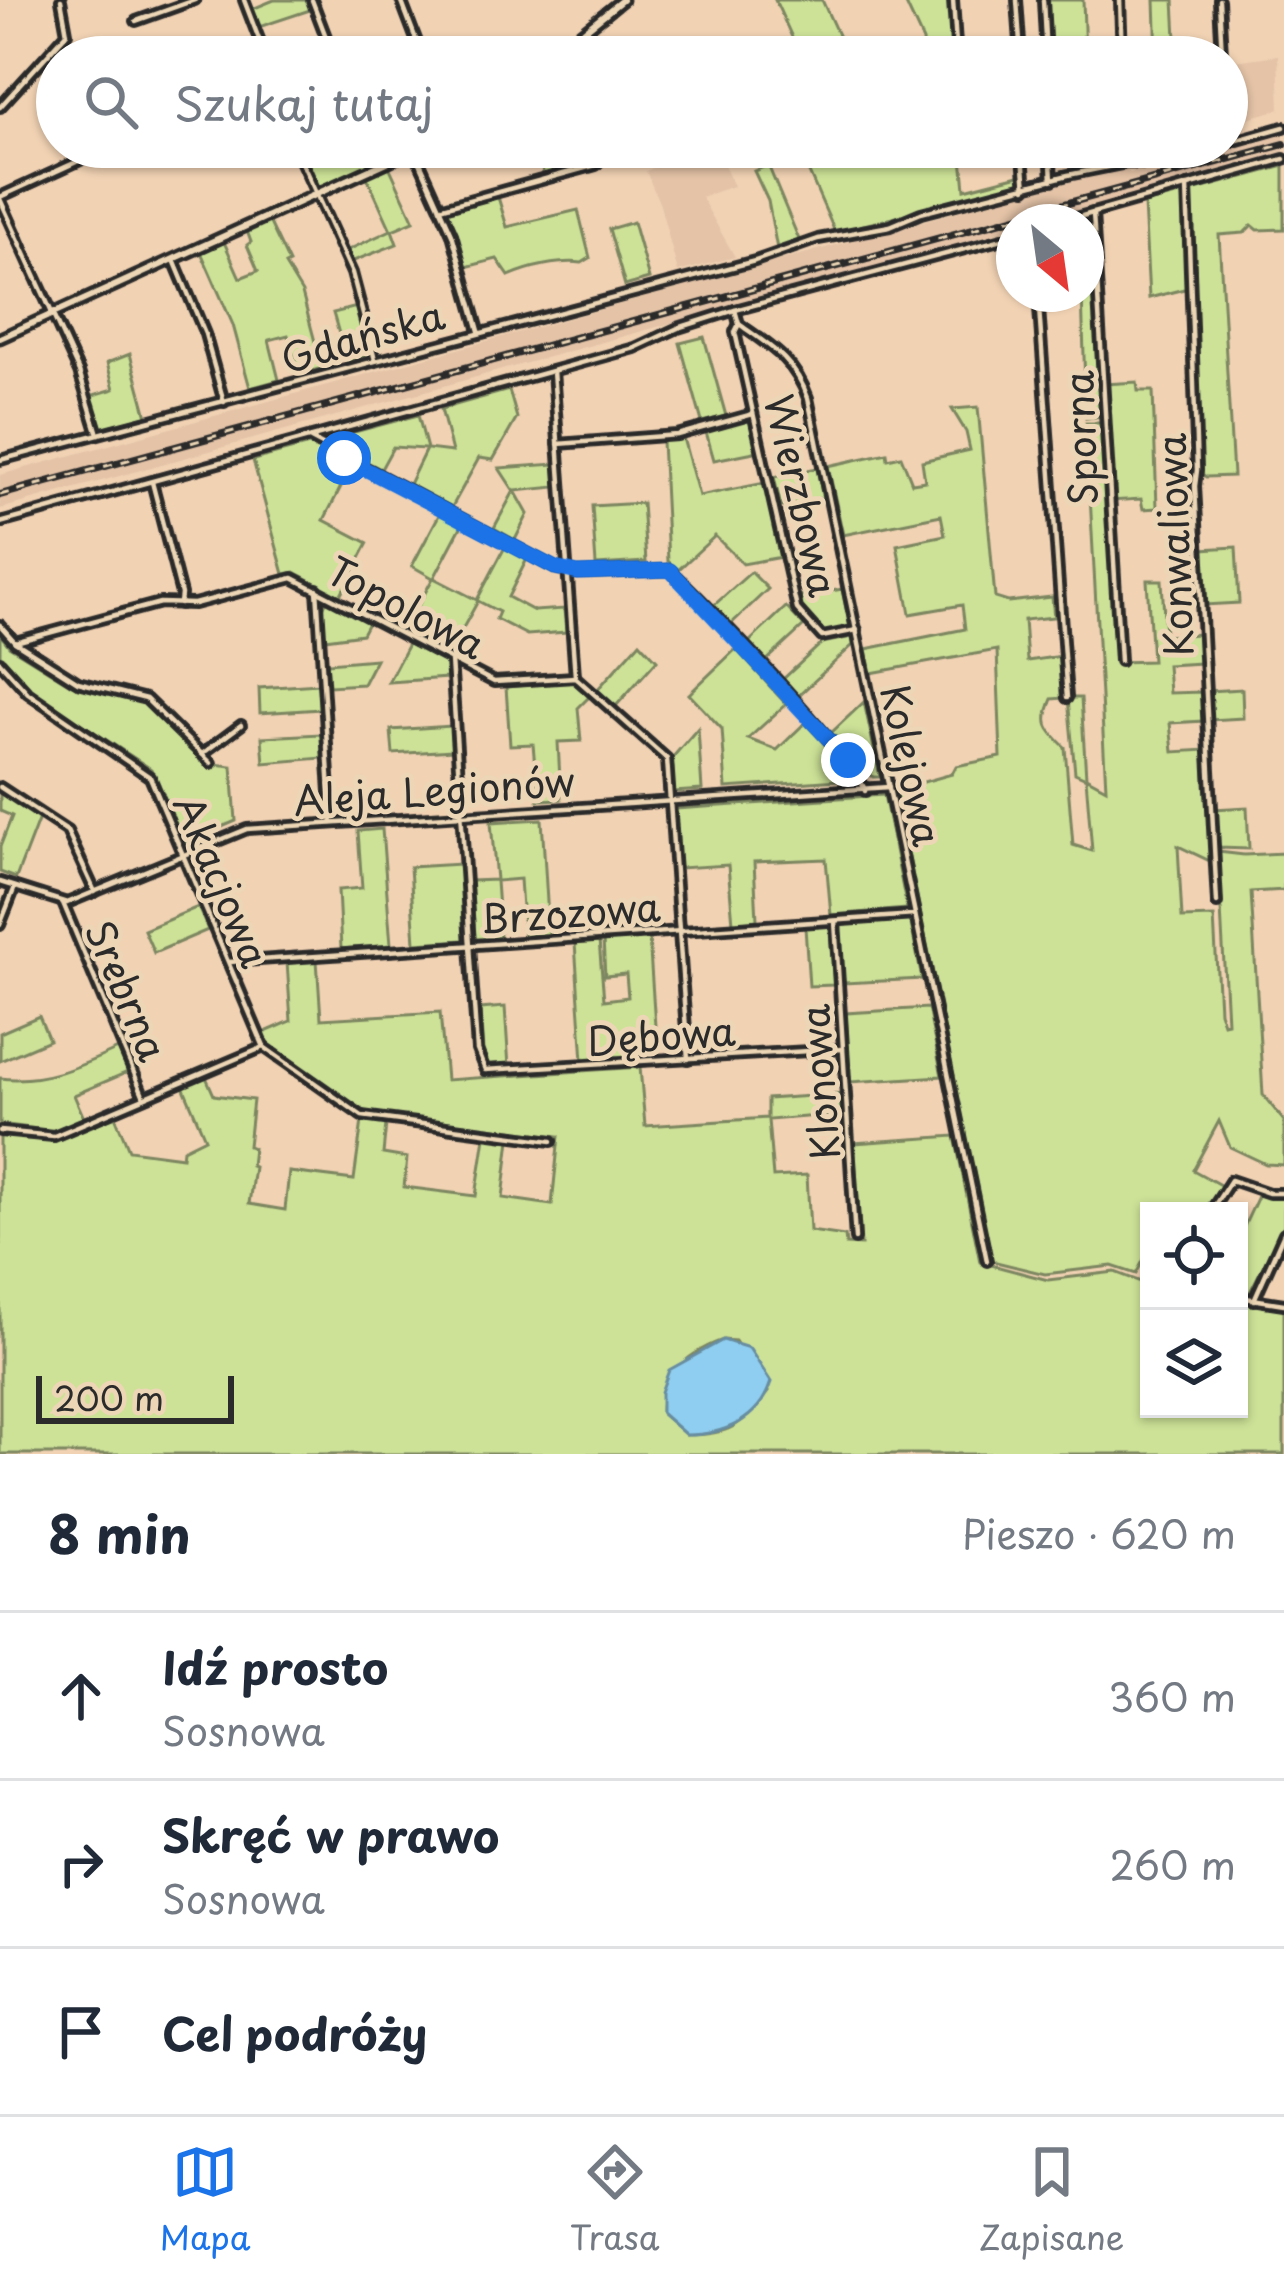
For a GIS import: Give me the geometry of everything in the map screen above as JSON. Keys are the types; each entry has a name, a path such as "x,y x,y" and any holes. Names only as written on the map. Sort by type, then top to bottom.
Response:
{"street":[{"path":"49,0 61,2 64,36"},
{"path":"136,21 195,0"},
{"path":"244,0 258,36"},
{"path":"312,0 326,36"},
{"path":"401,0 415,36"},
{"path":"577,36 622,0"},
{"path":"953,0 955,36"},
{"path":"1017,0 1020,36"},
{"path":"1043,0 1045,36"},
{"path":"1120,0 1122,36"},
{"path":"1219,0 1221,36"},
{"path":"0,107 36,67"},
{"path":"1248,137 1284,128"},
{"path":"1104,210 1284,159"},
{"path":"64,168 0,198 79,372 98,434"},
{"path":"304,168 352,274 375,360"},
{"path":"0,338 373,168"},
{"path":"424,168 452,235 478,331"},
{"path":"440,208 588,168"},
{"path":"1024,168 1026,188 1108,168"},
{"path":"1051,168 1052,180"},
{"name":"Konwaliowa","path":"1187,186 1195,486 1217,903"},
{"name":"Gdańska","path":"0,460 739,266 820,238 890,226 921,213 1026,188"},
{"path":"0,523 645,345 678,328 735,310 996,241"},
{"path":"173,260 205,334 224,402"},
{"path":"735,310 739,324"},
{"path":"1039,312 1067,698"},
{"name":"Sporna","path":"1099,312 1120,661"},
{"name":"Wierzbowa","path":"739,324 735,332 797,609 822,637 857,630"},
{"name":"Kolejowa","path":"739,324 785,357 803,384 987,1261"},
{"path":"553,371 575,677 667,759 688,1059"},
{"path":"558,444 677,435 756,414"},
{"path":"311,439 567,572 670,570 816,723 858,773 865,791"},
{"path":"152,482 180,604"},
{"name":"Topolowa","path":"14,642 158,603 194,604 293,578 494,682 575,677"},
{"path":"316,589 332,824"},
{"path":"0,625 14,642 77,682 146,699 211,763"},
{"path":"451,660 470,944"},
{"name":"Akacjowa","path":"0,662 28,693 148,774 264,1047"},
{"path":"202,754 241,725"},
{"path":"0,787 67,831 95,892"},
{"name":"Aleja Legionów","path":"62,904 241,830 889,788"},
{"path":"0,882 62,904"},
{"path":"0,925 15,887"},
{"name":"Srebrna","path":"62,904 144,1097"},
{"name":"Brzozowa","path":"229,962 916,914"},
{"name":"Klonowa","path":"835,921 855,1239"},
{"name":"Dębowa","path":"470,944 477,1050 484,1068 492,1072 843,1049"},
{"path":"0,1131 54,1136 264,1047 362,1116 552,1141"},
{"path":"1217,1202 1232,1180 1269,1193 1284,1193"},
{"path":"1254,1300 1284,1233"},
{"path":"1248,1299 1284,1304"}],"shaded area":[{"path":"1278,55 1280,109 1248,118 1248,59"},
{"path":"1284,131 1284,154 1248,164 1248,141"},
{"path":"725,168 733,186 701,197 735,257 678,272 646,171"},
{"path":"1233,168 1102,204 996,204 996,233 0,509 0,475 1043,188 1126,170"}],"green space":[{"path":"274,0 310,0 313,9 259,27 252,9"},
{"path":"775,0 822,0 838,36 791,36"},
{"path":"904,0 950,0 953,36 921,36"},
{"path":"1045,0 1083,0 1084,36 1047,36"},
{"path":"1155,0 1174,0 1176,36 1156,36"},
{"path":"1284,166 1284,229 1258,230 1252,225 1244,233 1219,235 1233,476 1206,477 1202,474 1192,191"},
{"path":"309,168 361,168 318,188"},
{"path":"390,168 414,221 392,230 397,244 351,262 346,251 391,230 367,177"},
{"path":"542,168 569,168 544,176"},
{"path":"769,168 800,242 777,249 768,201 754,171"},
{"path":"807,168 963,168 965,189 1023,174 1024,186 835,232"},
{"path":"1184,194 1188,288 1149,298 1144,204"},
{"path":"498,197 507,227 578,210 590,258 509,276 497,259 466,267 446,212"},
{"path":"269,221 289,263 285,265 302,293 322,368 299,375 288,335 269,340 279,380 250,388 233,325 201,252 224,242 240,278 258,271 247,245 251,242 247,231"},
{"path":"633,222 649,279 625,286 609,229"},
{"path":"357,307 371,355 347,362 333,313"},
{"path":"1083,312 1098,312 1103,416 1086,418"},
{"path":"704,337 726,416 702,422 680,343"},
{"path":"130,354 147,416 98,429 90,396 114,389 107,363"},
{"path":"1137,382 1138,391 1153,391 1157,508 1143,509 1141,499 1110,501 1105,384"},
{"path":"509,390 517,418 493,460 479,458 452,507 409,484 426,449 393,447 381,469 338,447 339,436 418,415 427,449 452,452 441,409"},
{"path":"978,407 995,598 1008,602 1052,597 1054,617 1024,620 1027,661 1062,656 1064,698 1052,699 1047,720 1050,731 1065,747 1073,845 1092,851 1086,778 1075,773 1068,698 1081,698 1086,777 1106,788 1086,423 1104,423 1117,662 1152,661 1147,580 1162,580 1165,636 1200,634 1201,663 1167,665 1169,693 1203,692 1204,721 1170,723 1173,752 1206,750 1210,861 1178,846 1182,918 1214,917 1223,1023 1227,1022 1218,852 1284,853 1284,890 1251,892 1263,1095 1284,1121 1284,1165 1266,1164 1230,1147 1219,1121 1193,1170 1222,1186 1213,1202 1140,1202 1136,1274 1112,1266 1045,1274 992,1261 895,790 952,774 956,766 1001,757 997,650 871,673 866,649 965,629 962,605 910,614 897,545 945,535 941,515 843,535 828,466 887,453 888,459 901,456 912,483 925,481 922,461 970,450 952,409"},
{"path":"752,419 759,451 714,460 706,432"},
{"path":"683,438 699,496 765,483 781,557 743,564 715,536 678,570 668,561 662,441"},
{"path":"309,445 351,467 324,520 368,543 340,596 295,572 284,574 253,460"},
{"path":"555,464 556,487 515,491 528,514 515,540 494,528 514,491 499,468"},
{"path":"817,468 823,498 781,507 774,477"},
{"path":"642,503 646,562 596,565 592,506"},
{"path":"440,513 462,525 434,578 477,600 505,547 527,559 508,597 534,611 564,609 566,632 527,635 496,619 499,612 478,601 449,653 405,630 433,578 412,566"},
{"path":"1236,547 1239,603 1204,605 1201,549"},
{"path":"751,572 768,589 730,625 712,607"},
{"path":"842,589 850,627 825,633 802,609 800,597"},
{"path":"327,600 369,621 362,634 325,639"},
{"path":"786,607 804,626 765,662 747,644"},
{"path":"0,634 9,646 72,685 144,701 206,763 232,766 236,821 184,843 151,769 30,690 0,658"},
{"path":"852,637 853,645 797,697 781,681 822,643"},
{"path":"409,642 446,663 447,678 388,682"},
{"path":"640,642 657,660 615,707 597,690"},
{"path":"736,649 786,704 748,739 777,750 805,723 853,779 726,788 722,729 689,694"},
{"path":"376,659 363,684 329,686 327,663"},
{"path":"572,681 589,697 578,708 581,741 558,742 561,799 538,800 533,744 510,745 506,687"},
{"path":"318,684 320,709 260,713 259,688"},
{"path":"1242,689 1243,718 1209,720 1208,691"},
{"path":"864,702 880,777 873,777 831,733"},
{"path":"451,726 452,750 393,754 391,730"},
{"path":"698,728 702,790 674,792 672,758"},
{"path":"321,734 323,758 264,763 262,737"},
{"path":"0,792 39,818 16,878 0,872 0,847 12,816 0,811"},
{"path":"884,795 907,909 831,915 826,859 754,862 757,920 733,923 728,865 679,868 675,809"},
{"path":"1247,807 1249,849 1218,848 1214,809"},
{"path":"542,819 549,935 524,936 520,879 496,881 500,938 475,939 471,881 496,880 491,822"},
{"path":"382,829 391,945 341,949 338,890 362,888 358,831"},
{"path":"460,864 465,940 415,943 410,867"},
{"path":"198,907 208,930 154,953 144,930"},
{"path":"910,919 922,979 844,983 839,925"},
{"path":"830,924 834,985 809,986 805,927"},
{"path":"649,937 657,1056 583,1061 575,943 599,941 604,1000 628,997 626,974 605,976 603,940"},
{"path":"317,960 321,1019 440,1012 446,1080 640,1067 645,1126 767,1118 767,1099 841,1094 842,1114 768,1120 773,1177 807,1175 810,1231 845,1236 846,1244 861,1245 854,1143 955,1136 980,1262 1048,1280 1115,1272 1140,1282 1140,1418 1248,1418 1248,1301 1284,1307 1284,1454 0,1454 0,1134 53,1141 115,1116 129,1150 182,1157 183,1149 205,1138 183,1086 206,1077 214,1095 253,1100 249,1204 285,1210 289,1172 354,1180 362,1121 386,1124 383,1154 407,1158 404,1187 476,1196 485,1137 510,1139 503,1198 552,1205 559,1136 364,1112 267,1044 263,1033 291,1021 287,962","holes":["723,1340 735,1341 768,1392 734,1426 714,1433 686,1435 661,1413 671,1376 699,1351"]},
{"path":"505,1007 509,1067 489,1068 484,1064 480,1009"},
{"path":"928,1008 942,1076 850,1082 846,1013"},
{"path":"39,1016 49,1040 0,1061 0,1033"},
{"path":"118,1049 128,1072 74,1095 84,1118 53,1131 0,1124 0,1078 46,1076"},
{"path":"1259,1194 1284,1196 1284,1225 1250,1292 1248,1292 1248,1218"}],"water":[{"path":"723,1340 749,1348 771,1382 758,1407 738,1423 686,1435 661,1413 661,1392 669,1370"}],"railway":[{"path":"1248,154 1284,144"},
{"path":"0,495 1196,168"}],"route":[{"path":"344,458 555,568 578,573 670,570 848,760"}]}
